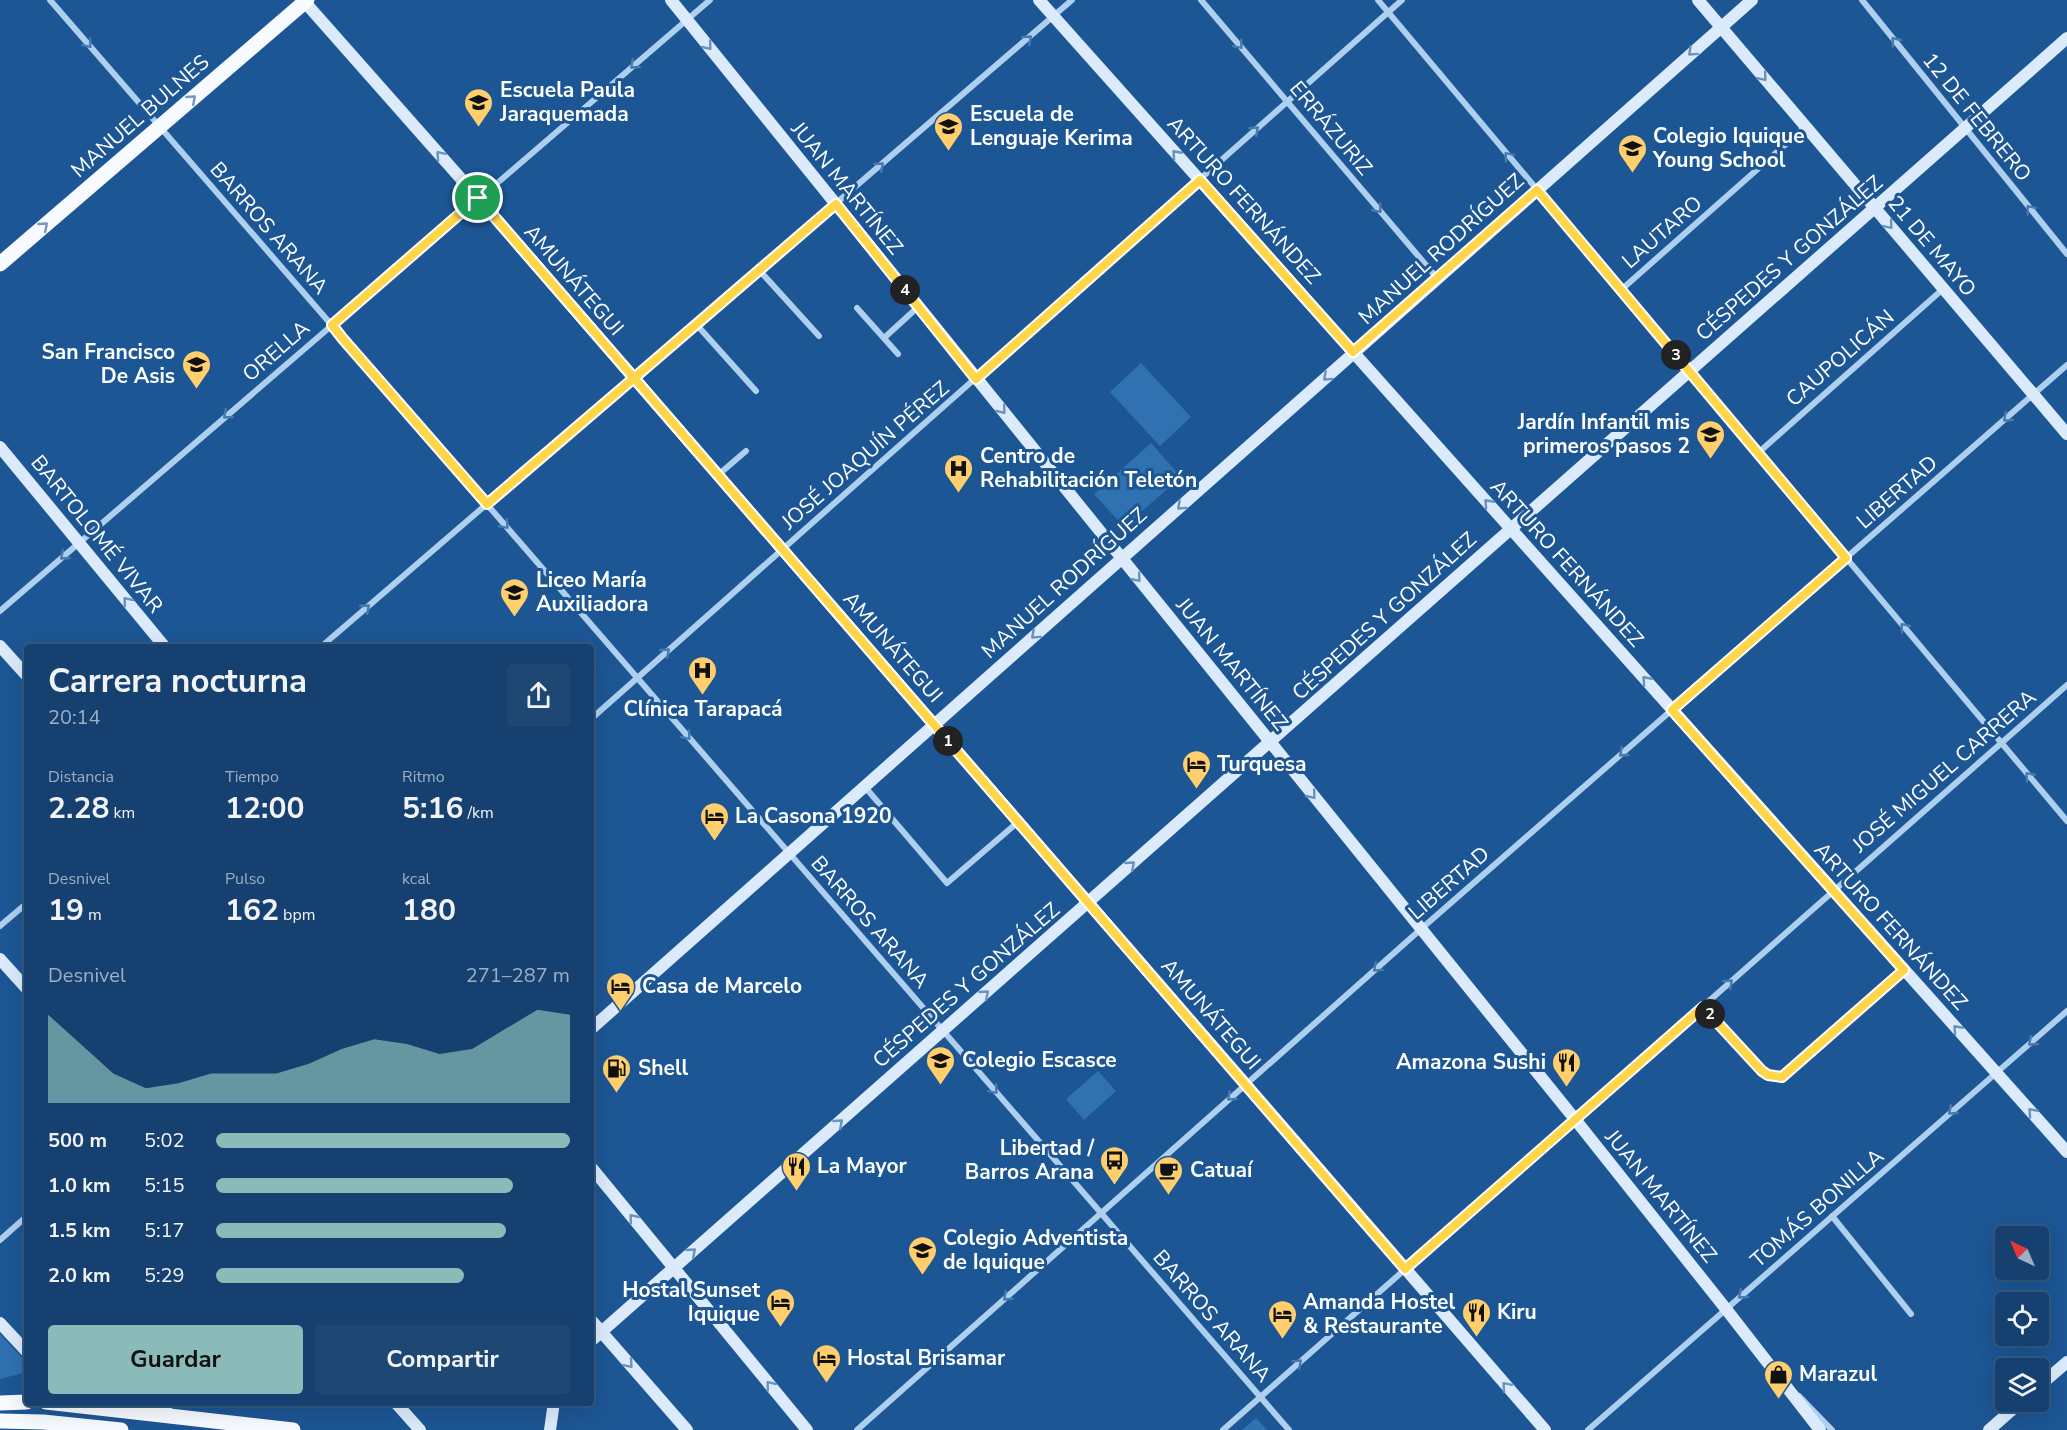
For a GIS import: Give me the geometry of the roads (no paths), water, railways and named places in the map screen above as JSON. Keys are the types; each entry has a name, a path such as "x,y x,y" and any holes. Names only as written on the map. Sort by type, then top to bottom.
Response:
{"main road":[{"name":"MANUEL BULNES","path":"0,264 305,1"},
{"path":"0,1402 24,1402"},
{"path":"92,1406 293,1430"},
{"path":"0,1422 43,1422 121,1430"}],"street":[{"name":"BARROS ARANA","path":"50,0 1289,1430"},
{"name":"JUAN MARTÍNEZ","path":"671,0 1574,1118 1820,1430"},
{"name":"ORELLA","path":"0,611 710,0"},
{"name":"ARTURO FERNÁNDEZ","path":"1039,0 2067,1152"},
{"path":"324,644 1072,0"},
{"name":"ERRÁZURIZ","path":"1201,0 1437,278"},
{"path":"1378,0 2067,821"},
{"name":"JOSÉ JOAQUÍN PÉREZ","path":"594,716 1402,0"},
{"name":"21 DE MAYO","path":"1698,0 2067,434"},
{"name":"MANUEL RODRÍGUEZ","path":"594,1026 1752,0"},
{"name":"12 DE FEBRERO","path":"1862,0 2067,254"},
{"name":"AMUNÁTEGUI","path":"305,1 1545,1430"},
{"name":"CÉSPEDES Y GONZÁLEZ","path":"594,1338 2067,38"},
{"name":"LAUTARO","path":"1621,290 1805,127"},
{"path":"759,270 819,336"},
{"name":"CAUPOLICÁN","path":"1758,453 1943,289"},
{"path":"884,338 918,307"},
{"path":"857,308 898,354"},
{"path":"696,324 756,391"},
{"name":"LIBERTAD","path":"857,1430 1421,929 2067,365"},
{"name":"BARTOLOMÉ VIVAR","path":"0,447 162,644"},
{"path":"718,475 746,451"},
{"path":"0,646 24,673"},
{"name":"JOSÉ MIGUEL CARRERA","path":"1223,1430 2067,685"},
{"path":"865,786 947,883 1018,822"},
{"path":"0,926 24,906"},
{"path":"0,959 24,986"},
{"path":"1703,1007 1762,1071 1768,1075 1782,1077 1904,970"},
{"name":"TOMÁS BONILLA","path":"1588,1430 2067,1011"},
{"path":"594,1171 807,1430"},
{"path":"1832,1216 1911,1314"},
{"path":"0,1240 24,1219"},
{"path":"0,1323 24,1349"},
{"path":"594,1324 687,1430"},
{"path":"2049,1378 2067,1362"},
{"name":"JUAN MARTÍNEZ","path":"1783,1382 1806,1401 1832,1430"},
{"path":"157,1414 166,1406"},
{"path":"399,1406 420,1430"},
{"path":"550,1430 553,1406"},
{"path":"1989,1430 2009,1412"}],"place":[{"name":"Escuela Paula Jaraquemada","path":"479,128"},
{"name":"Escuela de Lenguaje Kerima","path":"949,152"},
{"name":"Colegio Iquique Young School","path":"1632,174"},
{"name":"San Francisco De Asis","path":"196,390"},
{"name":"Jardín Infantil mis primeros pasos 2","path":"1711,460"},
{"name":"Centro de Rehabilitación Teletón","path":"959,494"},
{"name":"Liceo María Auxiliadora","path":"515,618"},
{"name":"Clínica Tarapacá","path":"703,696"},
{"name":"Turquesa","path":"1196,790"},
{"name":"La Casona 1920","path":"714,842"},
{"name":"Casa de Marcelo","path":"621,1012"},
{"name":"Colegio Escasce","path":"941,1086"},
{"name":"Amazona Sushi","path":"1567,1088"},
{"name":"Shell","path":"617,1094"},
{"name":"Libertad / Barros Arana","path":"1115,1186"},
{"name":"La Mayor","path":"796,1192"},
{"name":"Catuaí","path":"1169,1196"},
{"name":"Colegio Adventista de Iquique","path":"922,1276"},
{"name":"Hostal Sunset Iquique","path":"781,1328"},
{"name":"Kiru","path":"1476,1338"},
{"name":"Amanda Hostel & Restaurante","path":"1282,1340"},
{"name":"Hostal Brisamar","path":"826,1384"},
{"name":"Marazul","path":"1778,1400"}]}
